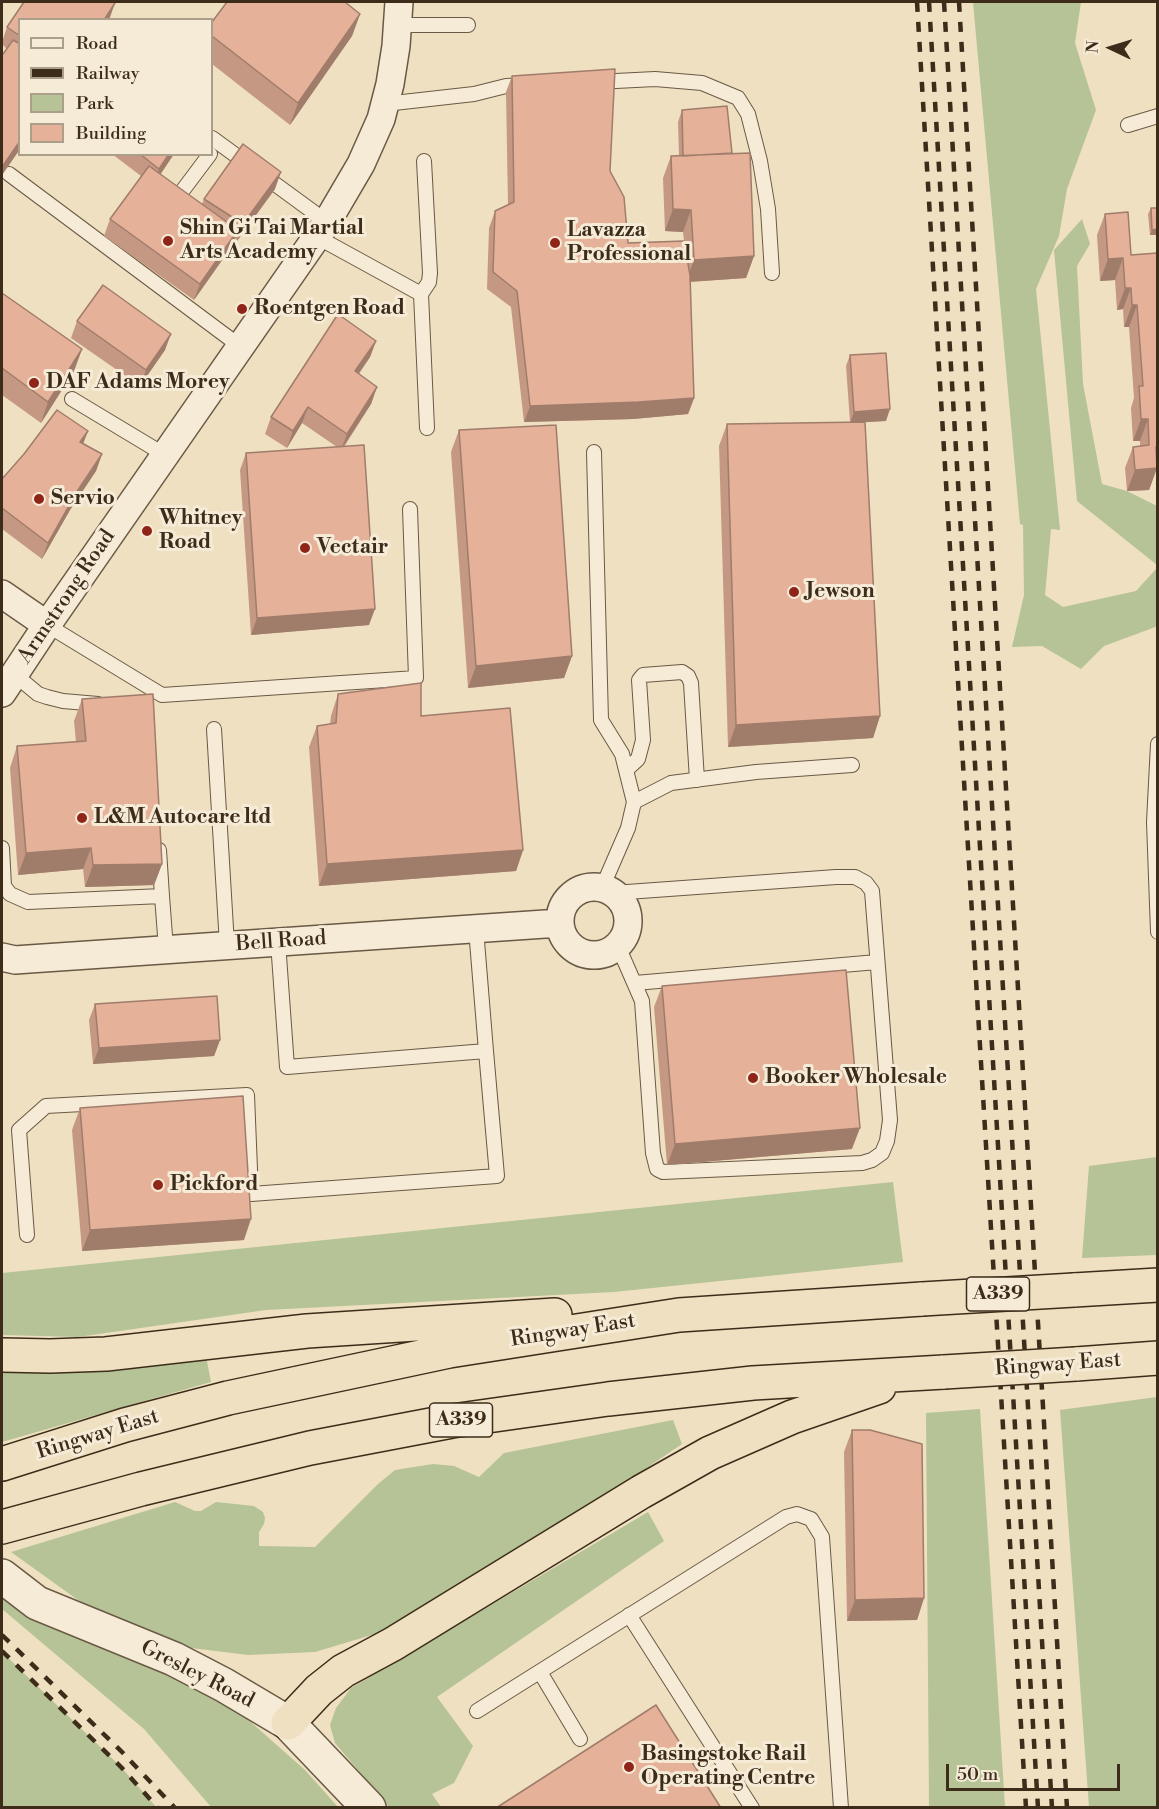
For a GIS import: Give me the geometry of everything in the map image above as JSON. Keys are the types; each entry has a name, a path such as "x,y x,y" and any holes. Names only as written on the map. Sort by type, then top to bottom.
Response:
{"highway":[{"name":"Ringway East","path":"2,1464 124,1425 228,1398 337,1374 481,1346 679,1315 1158,1285"},
{"path":"2,1355 106,1354 307,1331 541,1315 679,1315"},
{"name":"Ringway East","path":"6,1525 310,1448 452,1421 608,1399 753,1383 1158,1358"},
{"path":"288,1724 319,1690 343,1671 710,1453 809,1410 933,1373"}],"street":[{"name":"Armstrong Road","path":"8,684 322,229 361,164 381,119 385,104 396,46 398,13"},
{"path":"2,594 47,625"},
{"path":"584,889 608,890 622,901 628,913 627,930 618,946 608,952 591,955 580,952 569,944 560,923 562,911 569,899 584,889"},
{"name":"Bell Road","path":"2,957 22,959 560,923"},
{"name":"Gresley Road","path":"2,1576 37,1603 174,1659 224,1685 288,1724 369,1808"}],"lane":[{"path":"398,13 468,25"},
{"path":"586,82 656,79 702,83 738,98 748,114 760,161 768,209 772,273"},
{"path":"385,104 474,94 506,86 541,84"},
{"path":"1128,124 1158,116"},
{"path":"213,147 322,229 421,294"},
{"path":"174,202 207,156"},
{"path":"424,161 430,273 429,282 421,294 427,428"},
{"path":"9,174 241,347"},
{"path":"72,399 165,455"},
{"path":"594,452 601,720 622,754 634,802 608,890 836,877 855,877 866,883 872,891 890,1120 887,1141 882,1153 873,1160 862,1163 663,1172 657,1169 653,1153 642,1001 618,946"},
{"path":"47,625 162,695 416,678 410,509"},
{"path":"626,770 638,759 643,740 639,680 643,675 682,672 688,676 691,683 697,780"},
{"path":"8,684 63,701 110,705"},
{"path":"214,729 227,945"},
{"path":"1158,744 1156,824 1158,932"},
{"path":"634,802 671,783 756,772 852,765"},
{"path":"158,833 166,949"},
{"path":"2,848 4,886 10,894 28,902 162,896"},
{"path":"27,1235 19,1130 46,1106 247,1095 251,1194 497,1176 476,929"},
{"path":"278,942 287,1067 486,1051"},
{"path":"635,983 877,962"},
{"path":"477,1711 786,1517 797,1514 811,1519 822,1537 841,1808"},
{"path":"629,1615 752,1808"},
{"path":"540,1672 580,1739"}],"green space":[{"path":"973,2 1081,2 1075,43 1096,110 1067,189 1059,236 1036,289 1060,530 1051,529 1045,595 1063,607 1136,591 1157,568 1158,626 1104,646 1081,669 1042,646 1012,647 1024,595 1023,525 1020,524"},
{"path":"1082,219 1090,244 1077,266 1083,384 1102,484 1127,491 1157,506 1157,565 1077,501 1054,250"},
{"path":"1157,1157 1157,1255 1082,1258 1089,1166"},
{"path":"893,1182 903,1262 614,1292 266,1310 78,1337 2,1335 2,1273"},
{"path":"206,1356 211,1382 2,1442 2,1372 39,1373"},
{"path":"1157,1397 1157,1807 1089,1807 1060,1410"},
{"path":"980,1409 1005,1807 929,1807 926,1413"},
{"path":"673,1420 682,1444 527,1549 385,1631 315,1652 248,1655 183,1647 103,1618 11,1552 175,1502 195,1511 201,1511 216,1502 254,1506 263,1512 265,1518 259,1532 259,1546 315,1547 395,1470 433,1464 454,1466 479,1477 504,1453"},
{"path":"648,1512 664,1541 437,1697 473,1746 454,1783 432,1794 441,1807 389,1807 335,1743 330,1725 336,1708 351,1688"},
{"path":"2,1583 236,1709 305,1770 338,1807 211,1807 144,1729 2,1609"},
{"path":"2,1652 121,1767 156,1807 2,1807"}],"building":[{"path":"24,2 115,3 105,18 18,18 18,35 7,27"},
{"path":"227,2 345,2 360,14 298,103 213,37 213,21"},
{"path":"13,40 18,43 18,144 2,167 2,53"},
{"name":"Lavazza Professional","path":"615,69 610,171 624,197 628,243 684,241 690,275 694,398 530,406 517,291 493,272 495,211 514,202 512,76"},
{"path":"727,106 732,153 683,156 682,110"},
{"path":"243,144 281,172 243,224 204,199"},
{"path":"750,153 754,256 694,260 691,210 673,209 671,156"},
{"path":"143,156 168,156 159,169"},
{"name":"Shin Gi Tai Martial Arts Academy","path":"149,166 238,230 200,284 110,219"},
{"path":"1151,208 1158,208 1158,229 1152,230"},
{"path":"1128,212 1131,255 1157,253 1157,468 1135,470 1133,447 1149,445 1148,419 1141,419 1139,386 1143,386 1137,305 1132,305 1131,288 1125,288 1123,258 1108,259 1105,214"},
{"path":"103,285 171,334 146,370 77,321"},
{"path":"2,293 82,349 48,402 2,368"},
{"path":"338,314 376,341 355,371 377,387 347,434 308,407 293,431 271,417"},
{"path":"886,353 890,409 854,412 850,355"},
{"name":"Servio","path":"57,410 88,431 80,442 102,454 76,493 48,543 2,508 2,479"},
{"name":"Jewson","path":"865,422 880,716 736,725 727,424"},
{"path":"556,425 572,656 476,666 459,430"},
{"name":"Vectair","path":"364,445 375,609 257,618 246,453"},
{"path":"421,683 421,716 510,708 523,850 327,864 317,726 336,723 338,694"},
{"name":"L&M Autocare ltd","path":"153,694 162,864 93,865 91,848 26,853 17,746 86,741 82,699"},
{"name":"Booker Wholesale","path":"846,970 860,1128 675,1144 662,986"},
{"path":"217,996 220,1040 99,1048 95,1004"},
{"name":"Pickford","path":"243,1096 251,1219 90,1230 80,1108"},
{"path":"852,1430 870,1430 922,1444 924,1598 855,1600"},
{"name":"Basingstoke Rail Operating Centre","path":"656,1705 721,1808 496,1808"}],"railway":[{"path":"917,2 1026,1808"},
{"path":"929,2 1038,1808"},
{"path":"944,2 1052,1808"},
{"path":"959,2 1067,1808"},
{"path":"2,1635 123,1753 175,1808"},
{"path":"2,1651 121,1767 158,1808"}],"place":[{"name":"Shin Gi Tai Martial Arts Academy","path":"168,241"},
{"name":"Lavazza Professional","path":"555,243"},
{"name":"Roentgen Road","path":"242,309"},
{"name":"DAF Adams Morey","path":"34,383"},
{"name":"Servio","path":"39,499"},
{"name":"Whitney Road","path":"147,531"},
{"name":"Vectair","path":"305,548"},
{"name":"Jewson","path":"794,592"},
{"name":"L&M Autocare ltd","path":"82,818"},
{"name":"Booker Wholesale","path":"753,1078"},
{"name":"Pickford","path":"158,1185"},
{"name":"Basingstoke Rail Operating Centre","path":"629,1767"}]}
